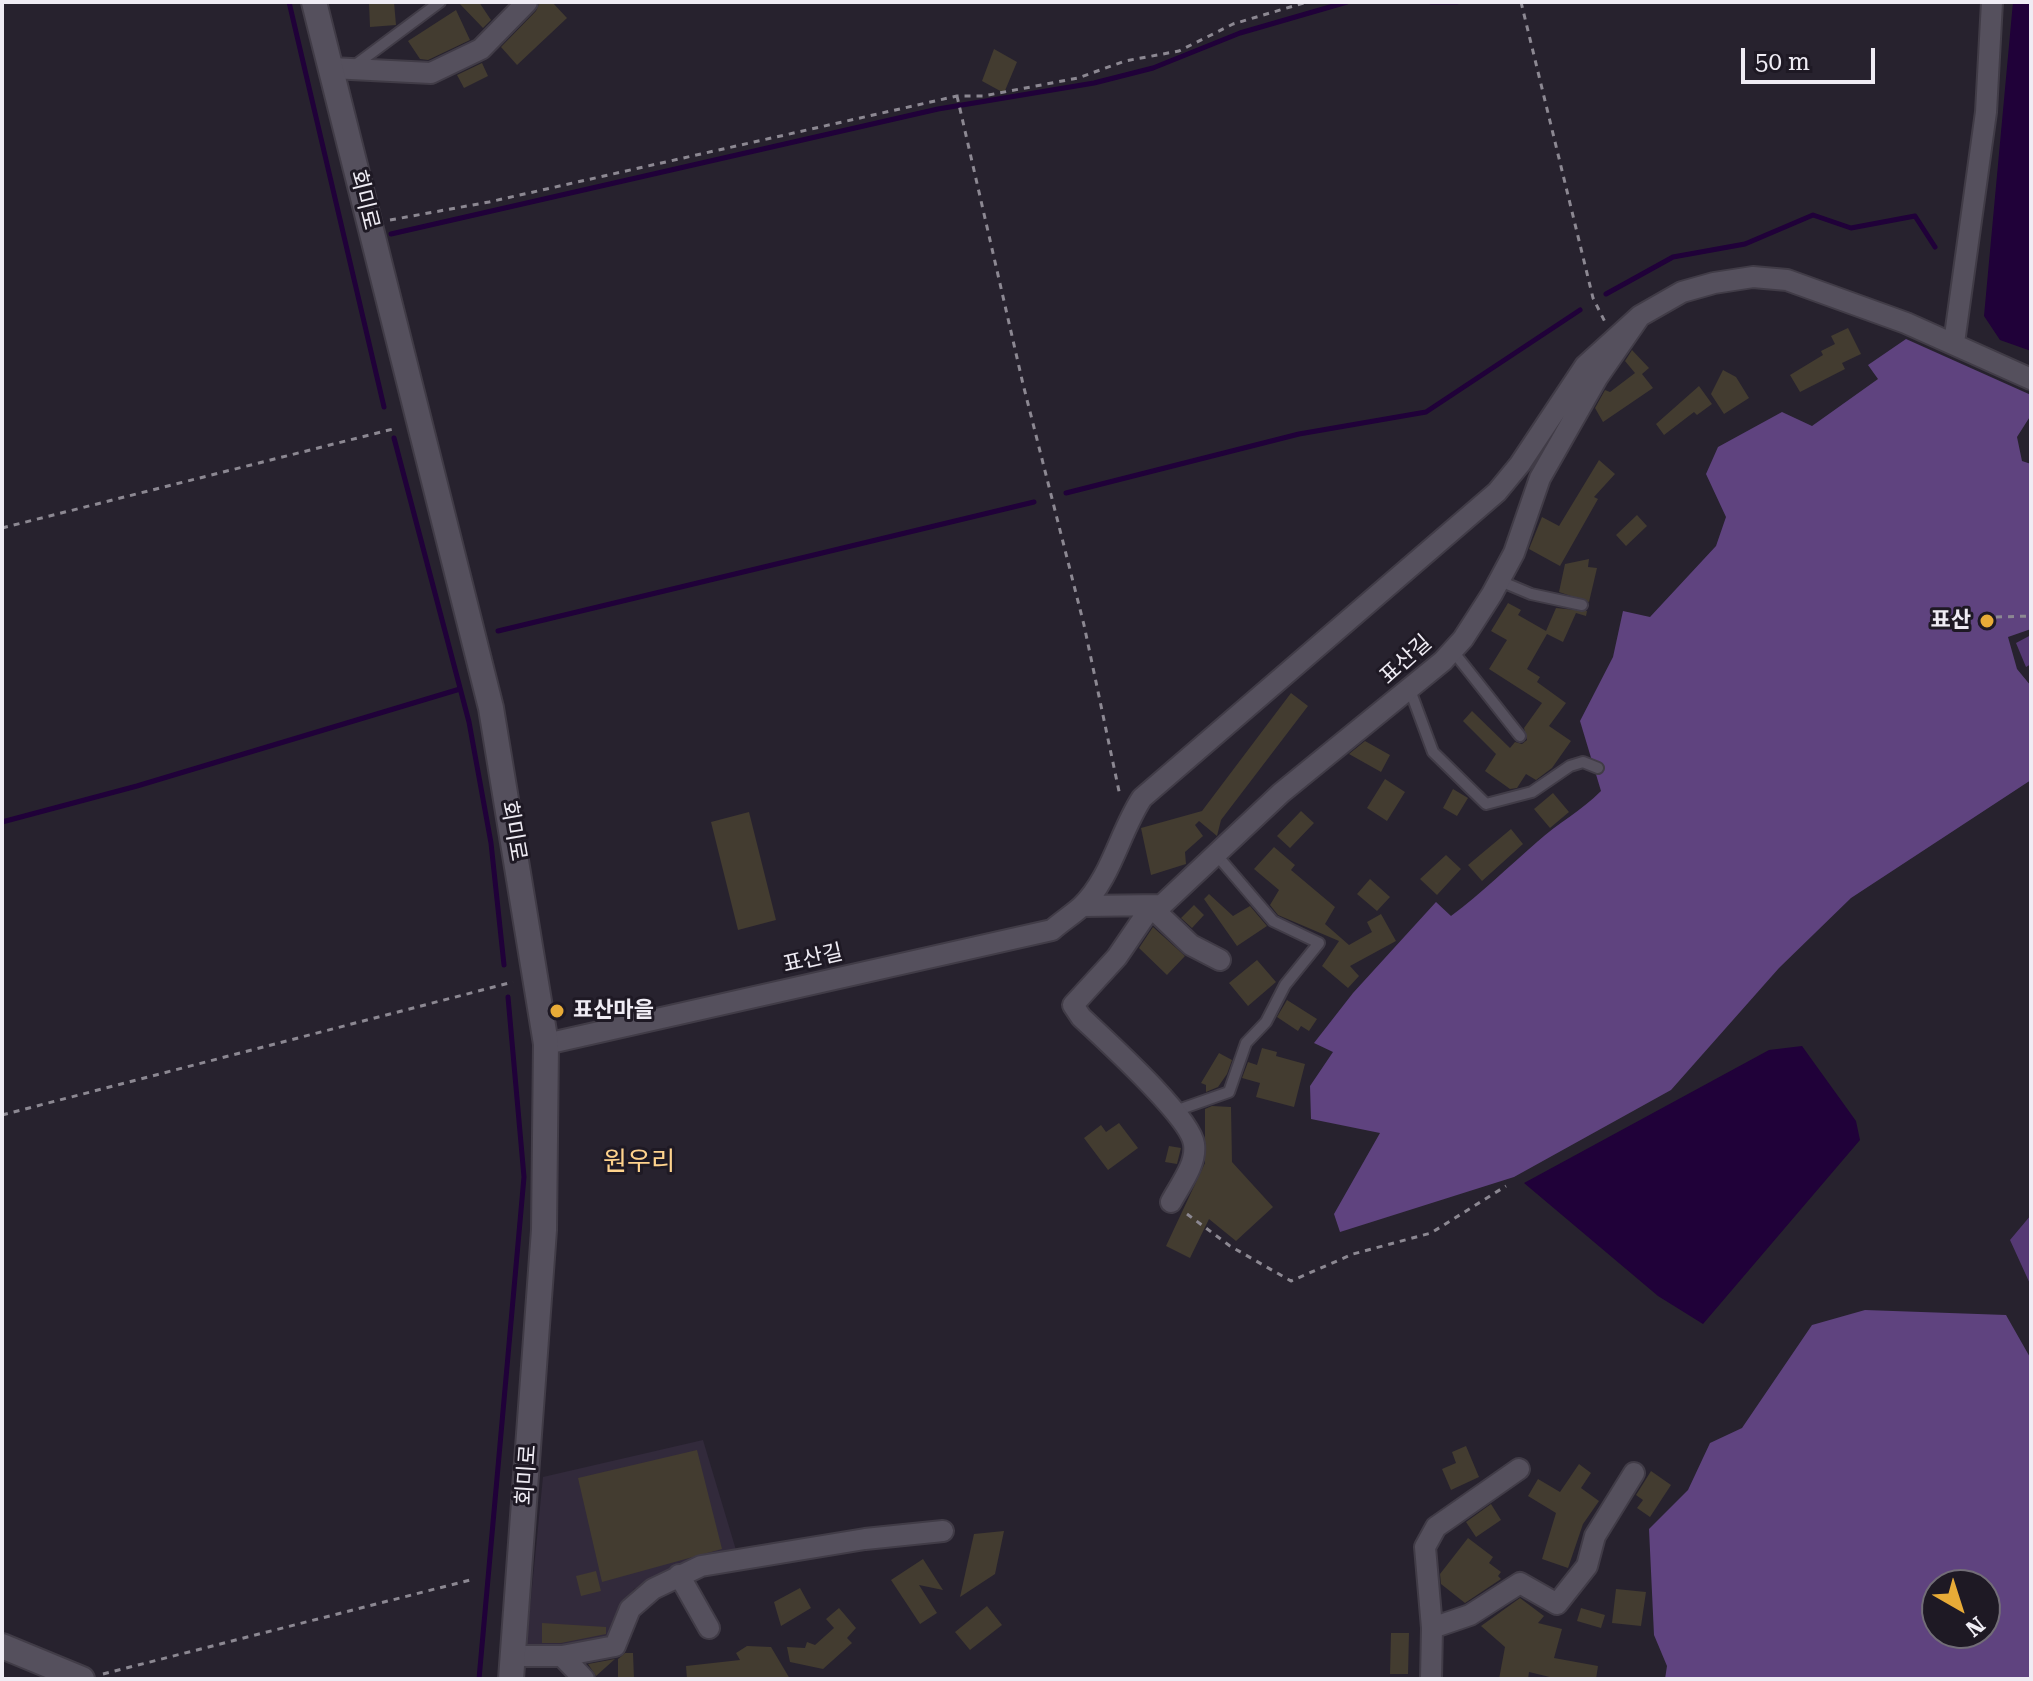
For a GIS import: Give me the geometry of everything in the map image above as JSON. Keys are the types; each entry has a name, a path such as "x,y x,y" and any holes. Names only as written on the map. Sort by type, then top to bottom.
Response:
{"street":[{"name":"회미로","path":"314,2 342,68 370,224 491,708 546,1044 544,1230 513,1668"},
{"path":"342,68 431,73 481,49 527,2"},
{"path":"1954,343 1986,112 1992,2"},
{"name":"표산길","path":"546,1044 1052,930 1083,906 1100,882 1125,823 1142,798 1497,492 1520,464 1585,366 1640,316 1682,292 1753,277 1787,280 1823,290 1954,343 2031,379"},
{"name":"표산길","path":"1151,907 1162,905 1281,793 1410,690 1452,650 1500,581 1514,553 1540,478 1559,442 1640,316"},
{"path":"1083,906 1151,907 1191,945 1220,960"},
{"path":"1151,907 1117,957 1073,1005 1081,1017 1175,1111 1194,1142 1191,1165 1171,1202"},
{"path":"1431,1679 1432,1628 1425,1547 1436,1527 1519,1469"},
{"path":"1432,1628 1470,1615 1520,1583 1557,1604 1587,1566 1595,1536 1634,1473"},
{"path":"513,1668 615,1646 630,1609 653,1589 701,1566 734,1558 943,1531"},
{"path":"679,1575 709,1628"},
{"path":"2,1646 91,1677"},
{"path":"562,1656 584,1679"}],"lane":[{"path":"342,68 440,2"},
{"path":"1500,581 1531,594 1582,605"},
{"path":"1452,650 1520,736"},
{"path":"1410,690 1433,752 1486,804 1532,792 1570,766 1583,762 1598,768"},
{"path":"1175,1111 1229,1092 1246,1043 1266,1022 1285,985 1319,943 1273,921 1215,853"}],"path":[{"path":"370,224 489,202 957,97 983,96 1078,78 1125,61 1179,51 1233,24 1307,2"},
{"path":"1521,2 1593,298 1613,338"},
{"path":"957,97 1023,384 1084,625 1125,823"},
{"path":"2,528 325,445 421,424"},
{"path":"1996,617 2031,616"},
{"path":"2,1115 536,978"},
{"path":"1171,1202 1230,1246 1291,1281 1353,1254 1431,1233 1506,1186"},
{"path":"91,1677 474,1579"}],"shaded area":[{"path":"2013,2 2031,2 2031,351 2000,340 1984,316"},
{"path":"1906,339 2031,395 2031,415 2017,437 2022,461 2031,464 2031,629 2008,637 2017,669 2031,686 2031,780 1851,898 1779,968 1671,1090 1514,1177 1340,1232 1334,1214 1380,1133 1311,1119 1310,1086 1333,1052 1314,1043 1353,993 1436,902 1451,916 1601,791 1580,721 1613,657 1623,611 1650,617 1716,546 1726,517 1706,474 1718,447 1782,412 1812,426 1878,379 1868,365"},
{"path":"2031,635 2031,664 2026,667 2016,643"},
{"path":"1802,1046 1856,1121 1860,1140 1703,1324 1658,1296 1524,1183 1769,1050"},
{"path":"2031,1215 2031,1286 2010,1240"},
{"path":"1865,1310 2006,1315 2031,1359 2031,1679 1665,1679 1667,1666 1654,1635 1649,1529 1688,1490 1710,1443 1742,1428 1812,1325"},
{"path":"703,1440 736,1550 634,1589 611,1640 554,1650 526,1648 543,1477"}],"building":[{"path":"369,2 394,2 396,25 370,27"},
{"path":"458,2 479,2 491,20 483,28"},
{"path":"540,2 552,2 567,18 517,65 501,47 536,11"},
{"path":"456,10 470,40 428,60 420,59 408,41"},
{"path":"994,49 1017,62 1004,93 982,81"},
{"path":"482,63 488,76 464,88 457,75"},
{"path":"1848,328 1861,354 1842,363 1845,369 1800,392 1790,375 1823,355 1821,351 1835,344 1831,336"},
{"path":"1632,350 1649,368 1642,374 1653,388 1603,422 1595,408 1605,390 1610,392 1635,373 1625,361"},
{"path":"1723,370 1736,377 1749,398 1724,414 1711,394"},
{"path":"1699,386 1712,404 1697,415 1694,412 1664,435 1656,424"},
{"path":"1599,460 1615,474 1594,497 1598,499 1560,566 1529,549 1542,517 1559,526"},
{"path":"1637,515 1647,526 1626,546 1616,535"},
{"path":"1589,559 1588,567 1597,568 1589,602 1559,592 1565,564"},
{"path":"1508,603 1521,610 1518,615 1546,631 1556,608 1587,611 1586,616 1576,613 1563,642 1547,634 1527,669 1540,677 1537,682 1566,703 1549,726 1571,741 1552,768 1536,780 1526,774 1517,788 1510,789 1485,771 1496,754 1463,721 1472,711 1510,748 1515,742 1522,744 1527,740 1524,728 1542,703 1489,669 1507,640 1491,631"},
{"path":"1291,693 1308,706 1221,820 1217,836 1199,821 1195,825 1203,836 1185,852 1186,864 1151,875 1141,828 1202,811"},
{"path":"1365,741 1390,755 1381,772 1349,754"},
{"path":"1385,779 1405,792 1387,821 1367,808"},
{"path":"1453,789 1468,798 1457,816 1443,808"},
{"path":"1553,793 1569,812 1550,828 1534,809"},
{"path":"1301,811 1314,823 1290,848 1277,836"},
{"path":"749,812 776,920 738,930 711,822"},
{"path":"1511,829 1523,844 1482,881 1468,865"},
{"path":"1274,847 1295,865 1291,870 1335,907 1325,924 1349,945 1372,932 1367,922 1381,914 1396,941 1350,966 1359,976 1348,988 1322,966 1339,941 1278,915 1270,905 1279,890 1254,869"},
{"path":"1446,855 1461,869 1437,895 1420,879"},
{"path":"1370,879 1390,897 1377,911 1357,894"},
{"path":"1209,894 1233,916 1250,906 1267,926 1237,946 1204,899"},
{"path":"1194,905 1204,915 1192,928 1181,918"},
{"path":"1153,927 1185,956 1167,975 1139,948"},
{"path":"1257,960 1276,982 1248,1006 1229,983"},
{"path":"1287,1000 1317,1019 1309,1031 1301,1026 1298,1031 1277,1017"},
{"path":"1262,1048 1277,1052 1276,1056 1305,1064 1294,1107 1256,1097 1260,1083 1242,1078 1248,1062 1257,1065"},
{"path":"1219,1053 1232,1060 1218,1087 1206,1092 1206,1085 1201,1083"},
{"path":"1212,1106 1231,1107 1232,1162 1273,1207 1236,1241 1209,1219 1190,1258 1166,1246 1205,1163 1205,1109"},
{"path":"1119,1123 1138,1148 1108,1170 1084,1138 1101,1125 1106,1132"},
{"path":"1169,1146 1181,1148 1177,1164 1165,1162"},
{"path":"1466,1446 1479,1477 1451,1490 1442,1469 1456,1463 1452,1452"},
{"path":"697,1450 722,1549 602,1582 578,1478"},
{"path":"1579,1464 1591,1473 1581,1488 1599,1501 1583,1524 1568,1568 1542,1559 1556,1513 1528,1496 1538,1479 1560,1492"},
{"path":"1651,1471 1671,1485 1650,1517 1637,1508 1643,1500 1636,1495"},
{"path":"1491,1504 1501,1520 1476,1537 1466,1522"},
{"path":"1004,1531 995,1574 960,1597 974,1534"},
{"path":"1468,1538 1493,1557 1489,1563 1501,1572 1498,1576 1501,1579 1465,1603 1441,1584 1440,1574"},
{"path":"923,1559 943,1590 919,1585 937,1613 920,1624 891,1580"},
{"path":"596,1571 601,1591 581,1596 576,1576"},
{"path":"800,1588 811,1608 781,1626 774,1602"},
{"path":"1616,1589 1646,1592 1641,1626 1612,1623"},
{"path":"1520,1598 1544,1616 1538,1623 1562,1629 1554,1658 1598,1666 1596,1679 1558,1679 1529,1672 1528,1679 1499,1679 1505,1647 1481,1626"},
{"path":"987,1606 1002,1625 970,1650 955,1632"},
{"path":"839,1608 856,1628 847,1638 852,1643 823,1669 790,1662 787,1647 805,1648 807,1642 815,1645 834,1628 826,1619"},
{"path":"1581,1608 1605,1615 1601,1628 1577,1621"},
{"path":"542,1623 606,1627 606,1634 561,1643 542,1643"},
{"path":"1391,1633 1409,1633 1408,1674 1390,1674"},
{"path":"747,1646 771,1647 790,1679 687,1679 686,1666 740,1660 736,1653"},
{"path":"625,1653 633,1653 634,1679 618,1679 618,1659"},
{"path":"615,1659 596,1676 588,1664"}],"waterway":[{"path":"289,2 384,407"},
{"path":"391,234 938,109 1094,83 1153,68 1240,33 1347,2"},
{"path":"1431,2 1457,2"},
{"path":"1606,294 1673,257 1745,244 1813,215 1851,228 1915,216 1935,247"},
{"path":"1066,493 1299,434 1426,412 1580,310"},
{"path":"394,438 469,722 491,843 504,965"},
{"path":"498,631 1034,502"},
{"path":"2,822 137,786 460,689"},
{"path":"479,1679 524,1177 508,997"}],"place":[{"name":"표산","path":"1987,621"},
{"name":"표산마을","path":"557,1011"}],"district":[{"name":"원우리","path":"639,1162"}]}
